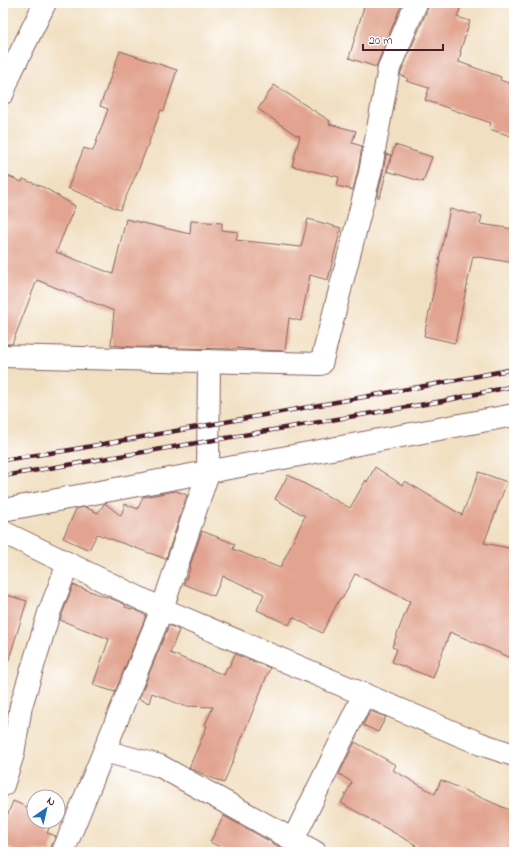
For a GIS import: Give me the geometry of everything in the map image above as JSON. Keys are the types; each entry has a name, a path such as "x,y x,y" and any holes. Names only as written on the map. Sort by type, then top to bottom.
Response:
{"street":[{"path":"3,93 11,72 45,3"},
{"path":"3,356 321,364 370,174 389,68 416,3"},
{"path":"63,852 162,609 208,473 209,361"},
{"path":"3,510 514,415"},
{"path":"3,532 162,609 481,744 514,755"},
{"path":"3,785 13,754 21,706 49,613 68,564"},
{"path":"293,840 364,694"},
{"path":"104,751 160,766 315,852"}],"building":[{"path":"365,3 402,3 376,67 349,58"},
{"path":"428,3 462,3 457,17 470,21 460,52 459,62 501,77 500,80 514,85 514,137 489,129 491,123 425,100 429,88 406,81 408,78 400,75 428,8"},
{"path":"120,51 177,70 164,111 161,110 139,168 120,210 68,188 84,148 93,151 108,109 100,106"},
{"path":"274,85 330,121 329,124 356,131 352,143 362,146 353,190 337,186 339,177 292,166 300,136 296,135 258,109"},
{"path":"395,145 432,157 423,182 387,171"},
{"path":"386,154 391,155 380,197 377,197 382,176"},
{"path":"3,174 22,182 23,179 45,188 75,206 56,252 113,274 126,219 190,234 191,221 222,223 222,230 238,232 236,240 301,247 308,219 341,228 328,280 310,275 301,321 289,318 285,351 233,348 132,347 111,345 114,311 37,280 12,344 3,344"},
{"path":"450,209 482,216 480,224 514,229 514,263 473,256 455,343 424,336"},
{"path":"375,467 402,485 405,481 462,515 479,472 507,482 484,543 514,549 514,659 450,632 433,678 392,662 397,649 392,647 410,601 355,574 342,599 340,598 322,633 293,617 289,625 257,610 264,594 223,576 214,596 184,584 202,531 235,544 233,549 280,568 305,516 275,499 288,475 350,508"},
{"path":"176,491 187,495 166,559 97,534 89,550 63,538 76,509 85,507 98,513 104,504 106,504 121,516 125,504 138,509 143,497"},
{"path":"73,585 120,602 126,605 125,607 138,611 146,616 115,692 93,685 109,639 60,620"},
{"path":"3,594 27,601 8,662 3,661"},
{"path":"169,625 179,630 170,653 224,675 235,654 270,668 224,783 189,768 207,726 205,725 213,707 184,706 152,693 149,703 139,699"},
{"path":"370,711 386,717 378,732 363,725"},
{"path":"355,742 396,765 393,770 435,794 441,780 514,812 514,852 413,852 416,845 341,803 352,782 339,774"},
{"path":"13,801 26,807 26,829 49,829 47,833 56,836 51,847 51,852 17,852 3,846 3,827"},
{"path":"224,816 289,852 230,852 210,842"}],"railway":[{"path":"3,460 70,450 514,369"},
{"path":"3,476 443,401 514,386"}]}
